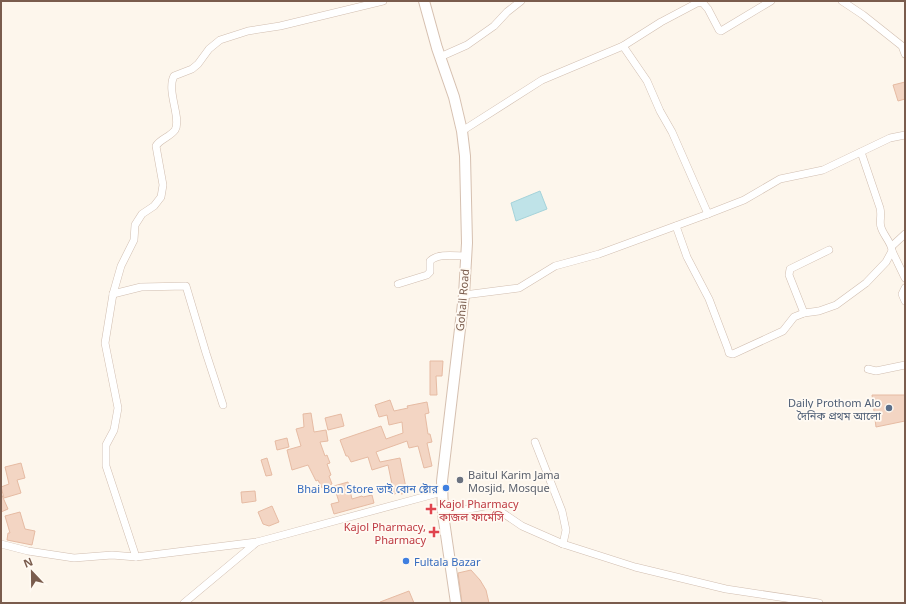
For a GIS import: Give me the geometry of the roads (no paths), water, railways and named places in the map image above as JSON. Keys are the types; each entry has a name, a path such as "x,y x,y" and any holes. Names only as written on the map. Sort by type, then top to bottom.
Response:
{"main road":[{"name":"Gohail Road","path":"424,1 440,57 454,97 462,131 466,170 466,256 464,295 445,445 442,481 443,514 456,603"}],"street":[{"path":"136,557 106,466 106,446 114,430 118,408 105,343 113,294 121,266 134,240 136,225 142,214 154,206 161,197 163,185 156,146 158,142 175,131 177,123 171,81 174,76 198,64 209,49 220,40 248,31 280,26 383,1"},
{"path":"440,57 467,45 494,26 507,12 521,1"},
{"path":"462,131 542,80 623,46 661,22 697,3 702,2 721,31 771,1"},
{"path":"842,1 863,14 902,46 905,54"},
{"path":"623,46 647,81 660,111 672,132 708,214"},
{"path":"464,295 519,288 555,266 599,254 676,226 744,200 780,179 823,170 890,138 905,135"},
{"path":"861,152 880,208 881,228 905,278"},
{"path":"676,226 687,257 709,298 729,353 733,354 783,331 794,317 836,305 866,283 886,262 892,249 905,234"},
{"path":"804,313 789,275 790,269 829,250"},
{"path":"398,284 427,275 430,272 430,261 432,259 438,257 466,256"},
{"path":"113,294 142,286 186,286 223,405"},
{"path":"905,288 902,294 905,301"},
{"path":"868,369 876,371 905,364"},
{"path":"535,442 562,511 566,530 563,544"},
{"path":"1,544 28,551 74,558 112,555 136,557 257,542 442,492"},
{"path":"443,514 490,505 522,526 563,544 635,567 726,589 819,603"},
{"path":"184,603 257,542"}],"water":[{"path":"540,191 547,209 516,221 511,203"}],"place":[{"name":"Daily Prothom Alo দৈনিক প্রথম আলো","path":"889,408"},
{"name":"Baitul Karim Jama Mosjid, Mosque","path":"460,480"},
{"name":"Bhai Bon Store ভাই বোন ষ্টোর","path":"446,488"},
{"name":"Kajol Pharmacy কাজল ফার্মেসি","path":"431,509"},
{"name":"Kajol Pharmacy, Pharmacy","path":"434,532"},
{"name":"Fultala Bazar","path":"406,561"}]}
